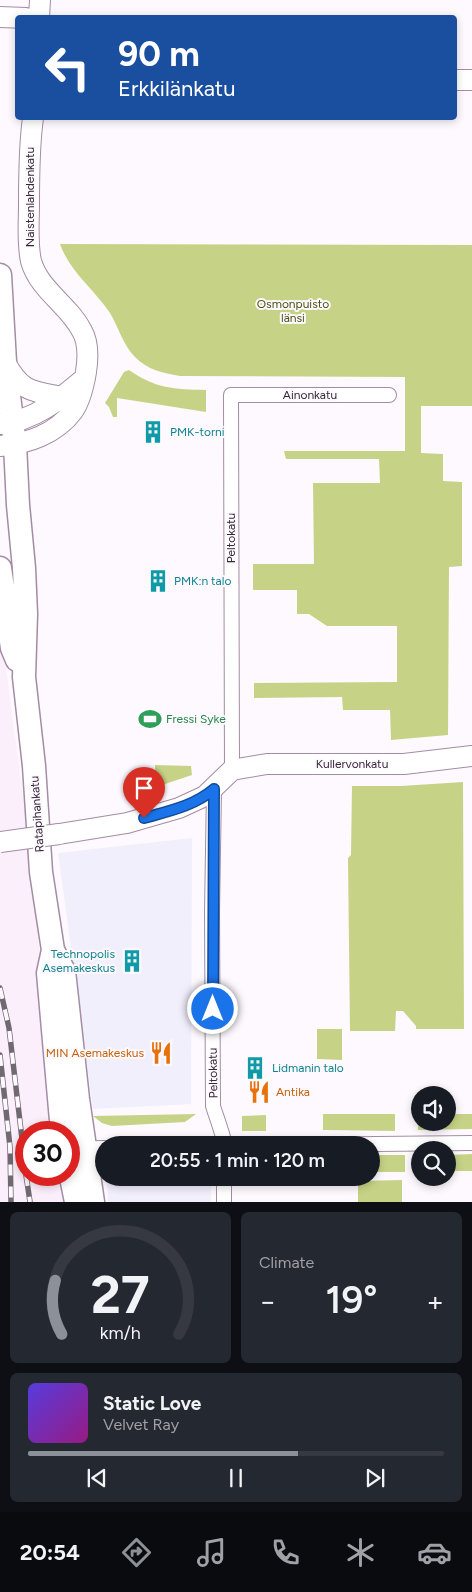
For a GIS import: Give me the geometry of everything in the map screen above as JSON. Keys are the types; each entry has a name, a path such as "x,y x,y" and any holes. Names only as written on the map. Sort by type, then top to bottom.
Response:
{"main road":[{"path":"39,15 40,0"},
{"path":"457,80 472,80"},
{"name":"Naistenlahdenkatu","path":"7,435 33,440 59,425 74,410 87,362 86,340 83,332 36,275 31,260 28,221 30,142 33,120"},
{"name":"Ratapihankatu","path":"0,275 7,435 18,505 24,568 26,614 24,677 34,766 41,872 53,950 64,971 78,1099 93,1202"},
{"path":"5,362 14,378 23,386 33,391 62,397"},
{"path":"7,435 49,407 84,378"},
{"name":"Ratapihankatu","path":"0,568 12,648 24,677"},
{"name":"Kullervonkatu","path":"232,770 267,764 404,764 472,756"},
{"path":"0,842 127,823 179,808 205,796 232,770"},
{"name":"Ratapihankatu","path":"53,950 48,973 61,1121"},
{"path":"73,1186 76,1202"}],"street":[{"name":"Ainonkatu","path":"231,395 389,395"},
{"name":"Peltokatu","path":"231,395 232,770"},
{"name":"Peltokatu","path":"214,789 212,895 214,1106 223,1136"},
{"path":"380,1144 472,1144"},
{"path":"224,1186 224,1202"}],"shaded area":[{"path":"0,624 32,863 54,1121 15,1121 15,1186 66,1186 70,1202 0,1202"},
{"name":"Technopolis Asemakeskus","path":"192,838 191,1104 93,1109 58,853"},
{"path":"107,1186 211,1186 211,1202 108,1202"}],"green space":[{"name":"Osmonpuisto länsi","path":"60,244 472,245 472,406 421,406 421,453 443,454 443,481 462,482 462,566 449,567 448,735 391,740 390,710 343,710 342,697 254,698 254,683 397,682 397,626 327,626 309,614 297,614 297,590 253,590 253,564 314,564 313,483 380,483 379,459 286,459 284,451 405,451 405,377 180,376 156,370 145,365 131,352 110,313 76,272"},
{"path":"129,370 148,381 166,387 206,390 206,412 117,398 117,417 113,417 105,403 124,372"},
{"path":"155,765 191,766 192,775 156,787"},
{"path":"463,782 464,1029 416,1029 416,1026 403,1011 396,1011 395,1031 350,1031 348,858 351,855 352,786 401,786"},
{"path":"317,1029 342,1029 342,1060 317,1059"},
{"path":"196,1114 185,1122 112,1126 102,1123 93,1116"},
{"path":"323,1114 395,1114 395,1131 323,1130"},
{"path":"456,1114 472,1114 472,1129 456,1129"},
{"path":"266,1115 266,1131 242,1131 242,1116"},
{"path":"472,1154 472,1171 456,1171 456,1155"},
{"path":"380,1155 405,1155 405,1172 380,1172"},
{"path":"380,1180 402,1180 402,1202 358,1202 358,1186 380,1186"}],"railway":[{"path":"0,988 9,1028 20,1121"},
{"path":"0,1055 10,1147 11,1202"},
{"path":"28,1186 30,1202"}],"place":[{"name":"PMK-torni","path":"153,432"},
{"name":"PMK:n talo","path":"158,581"},
{"name":"Fressi Syke","path":"150,719"},
{"name":"Technopolis Asemakeskus","path":"132,961"},
{"name":"MIN Asemakeskus","path":"161,1053"},
{"name":"Lidmanin talo","path":"255,1068"},
{"name":"Antika","path":"259,1092"}],"route":[{"path":"144,818 179,808 205,796 214,789 212,862 213,1009"}]}
